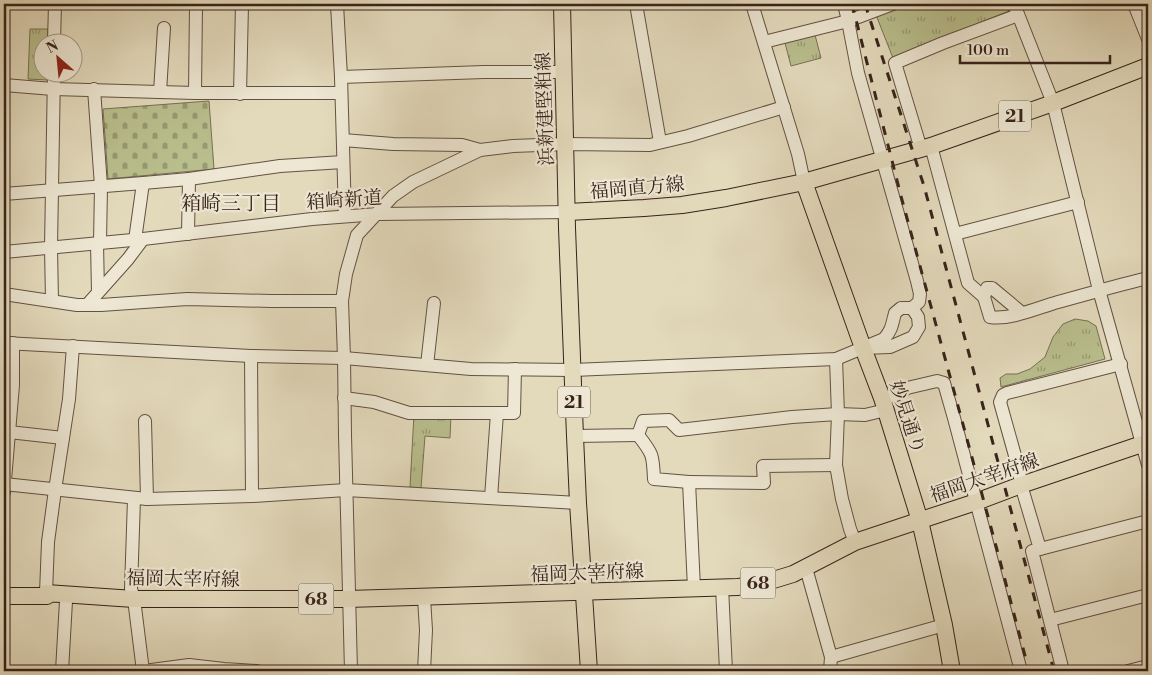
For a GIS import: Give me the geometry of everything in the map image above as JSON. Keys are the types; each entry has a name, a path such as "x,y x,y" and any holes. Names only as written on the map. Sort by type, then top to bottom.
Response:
{"main road":[{"name":"浜新建堅粕線","path":"562,4 568,212"},
{"name":"福岡直方線","path":"589,671 578,503 568,212 682,205 804,182 926,148 1053,103 1148,66"},
{"name":"妙見通り","path":"804,182 884,404 920,521 944,625 952,671"},
{"name":"福岡太宰府線","path":"4,596 47,596 46,593 134,599 348,600 738,587 770,581 793,574 855,542 1145,444"}],"street":[{"path":"54,32 55,4"},
{"path":"196,4 196,93"},
{"path":"240,94 242,4"},
{"path":"337,4 345,216"},
{"path":"636,4 660,142"},
{"path":"752,4 798,154 804,182"},
{"path":"578,503 346,490 252,496 140,499 4,486 13,385 9,343 251,356 344,358 471,369 573,370 836,359 884,339 890,333 894,313 901,308 912,308 919,302 920,294 858,73 844,4"},
{"path":"1134,4 1148,39"},
{"path":"764,42 848,20 887,5"},
{"path":"1148,278 1099,290 1022,313 990,318 984,297 968,283 955,234 895,63 1016,9 1053,103 1099,290 1145,444 1148,465"},
{"path":"160,92 164,28"},
{"path":"341,77 484,72 563,72"},
{"path":"52,301 53,82"},
{"path":"4,85 53,89 196,93 341,93"},
{"path":"94,89 101,186 98,292"},
{"path":"351,671 342,301 346,274 357,235 394,196 413,182 480,150 513,146 566,144 650,144 688,136 784,107"},
{"path":"343,140 393,144 462,144 480,150"},
{"path":"4,194 143,184 280,166 343,162"},
{"path":"188,234 189,179"},
{"path":"87,305 128,259 139,239 143,184"},
{"path":"955,234 1078,202"},
{"name":"箱崎新道","path":"4,252 345,216 568,212"},
{"path":"984,297 987,288 992,288 1022,313"},
{"path":"4,294 87,305 186,299 342,301"},
{"path":"427,365 434,302"},
{"path":"863,348 890,347 913,337 919,327 918,317 912,308"},
{"path":"46,593 48,542 69,399 73,346"},
{"path":"251,356 252,496"},
{"path":"836,359 838,414 836,465 842,498 855,542"},
{"path":"1040,549 1021,486 1019,470 1000,402 1003,395 1121,364"},
{"path":"344,398 374,402 409,412 514,414 515,369"},
{"path":"638,435 643,421 669,420 679,430 792,417 838,414 865,415 906,388 937,381 944,383 1021,671"},
{"path":"491,498 497,413"},
{"path":"145,421 131,589 134,599 143,671 189,665 224,670 257,671"},
{"path":"9,432 63,438"},
{"path":"575,436 638,435"},
{"path":"638,435 653,457 654,479 689,482 764,483 763,466 836,465"},
{"path":"689,482 694,588"},
{"path":"1063,671 1032,551 1148,521"},
{"path":"806,568 832,657 830,671"},
{"path":"722,587 726,671"},
{"path":"62,671 65,594"},
{"path":"1050,620 1148,595"},
{"path":"424,598 426,630 424,671"},
{"path":"832,657 944,625"},
{"path":"1133,671 1148,666"}],"green space":[{"path":"904,4 1007,4 1009,11 893,58 876,15"},
{"path":"30,29 48,29 48,32 32,32 32,79 28,79"},
{"path":"815,35 821,58 791,66 785,43"},
{"path":"209,101 214,169 108,179 103,109"},
{"path":"1075,319 1088,321 1096,326 1105,359 1001,387 1000,378 1006,374 1017,374 1030,369 1045,357 1053,337 1063,324"},
{"path":"414,414 451,414 450,438 425,436 421,488 410,487"}],"railway":[{"path":"852,4 901,196 1029,671"},
{"path":"865,4 924,186 1054,671"}],"district":[{"name":"箱崎三丁目","path":"231,203"}]}
